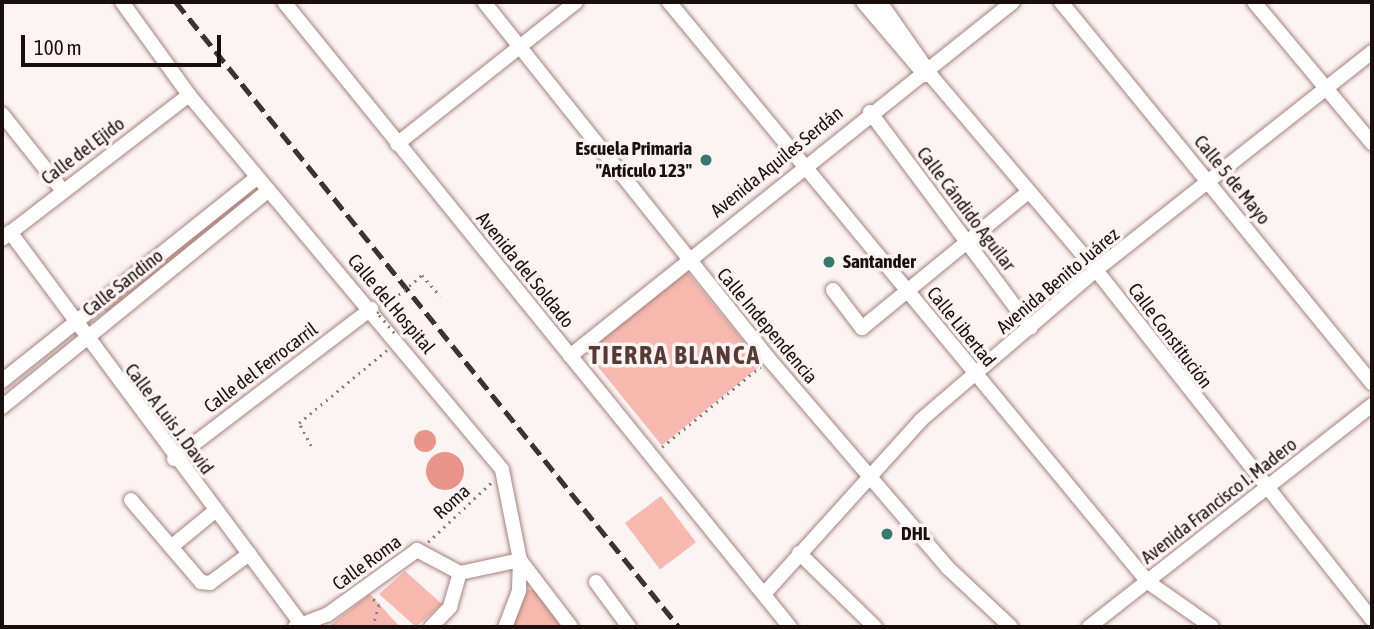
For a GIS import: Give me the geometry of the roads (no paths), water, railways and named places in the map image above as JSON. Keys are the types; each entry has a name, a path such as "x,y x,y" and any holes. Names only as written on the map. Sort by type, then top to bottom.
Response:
{"street":[{"name":"Calle del Hospital","path":"122,2 189,95 256,177 396,337 502,470 520,560"},
{"name":"Avenida del Soldado","path":"284,2 790,627"},
{"name":"Calle Independencia","path":"484,2 687,260 769,359 948,568 1011,627"},
{"path":"397,144 576,2"},
{"name":"Calle Libertad","path":"668,2 805,163 975,376 1148,582 1207,626"},
{"name":"Calle Constitución","path":"863,2 926,71 1096,270 1263,489 1372,620"},
{"name":"Calle Constitución","path":"880,2 926,71"},
{"name":"Avenida Aquiles Serdán","path":"570,356 805,163 1013,2"},
{"name":"Calle 5 de Mayo","path":"1061,2 1372,383"},
{"path":"1254,2 1325,91 1372,143"},
{"name":"Avenida Benito Juárez","path":"764,594 868,474 975,376 1096,270 1210,184 1372,52"},
{"name":"Calle del Ejido","path":"6,236 189,95"},
{"name":"Calle Cándido Aguilar","path":"870,112 1031,328"},
{"path":"2,114 63,191"},
{"name":"Calle Sandino","path":"2,381 256,177"},
{"name":"Calle Sandino","path":"2,407 268,191"},
{"path":"833,290 862,328 1028,192"},
{"name":"Calle A Luis J. David","path":"6,236 249,554 298,626"},
{"name":"Calle del Ferrocarril","path":"174,459 371,309"},
{"name":"Avenida Francisco I. Madero","path":"1089,627 1372,405"},
{"path":"131,500 201,582 210,583 249,554"},
{"path":"171,547 215,511"},
{"name":"Calle Roma","path":"298,626 365,589 417,550 460,573"},
{"path":"799,553 874,627"},
{"path":"431,627 450,607 460,573 520,560"},
{"path":"505,627 519,591 520,560"},
{"path":"520,560 571,627"},
{"path":"596,582 629,627"}],"railway":[{"path":"176,2 679,627"}],"place":[{"name":"Escuela Primaria \"Artículo 123\"","path":"706,160"},
{"name":"Santander","path":"829,262"},
{"name":"DHL","path":"887,534"}],"district":[{"name":"TIERRA BLANCA","path":"675,356"}]}
